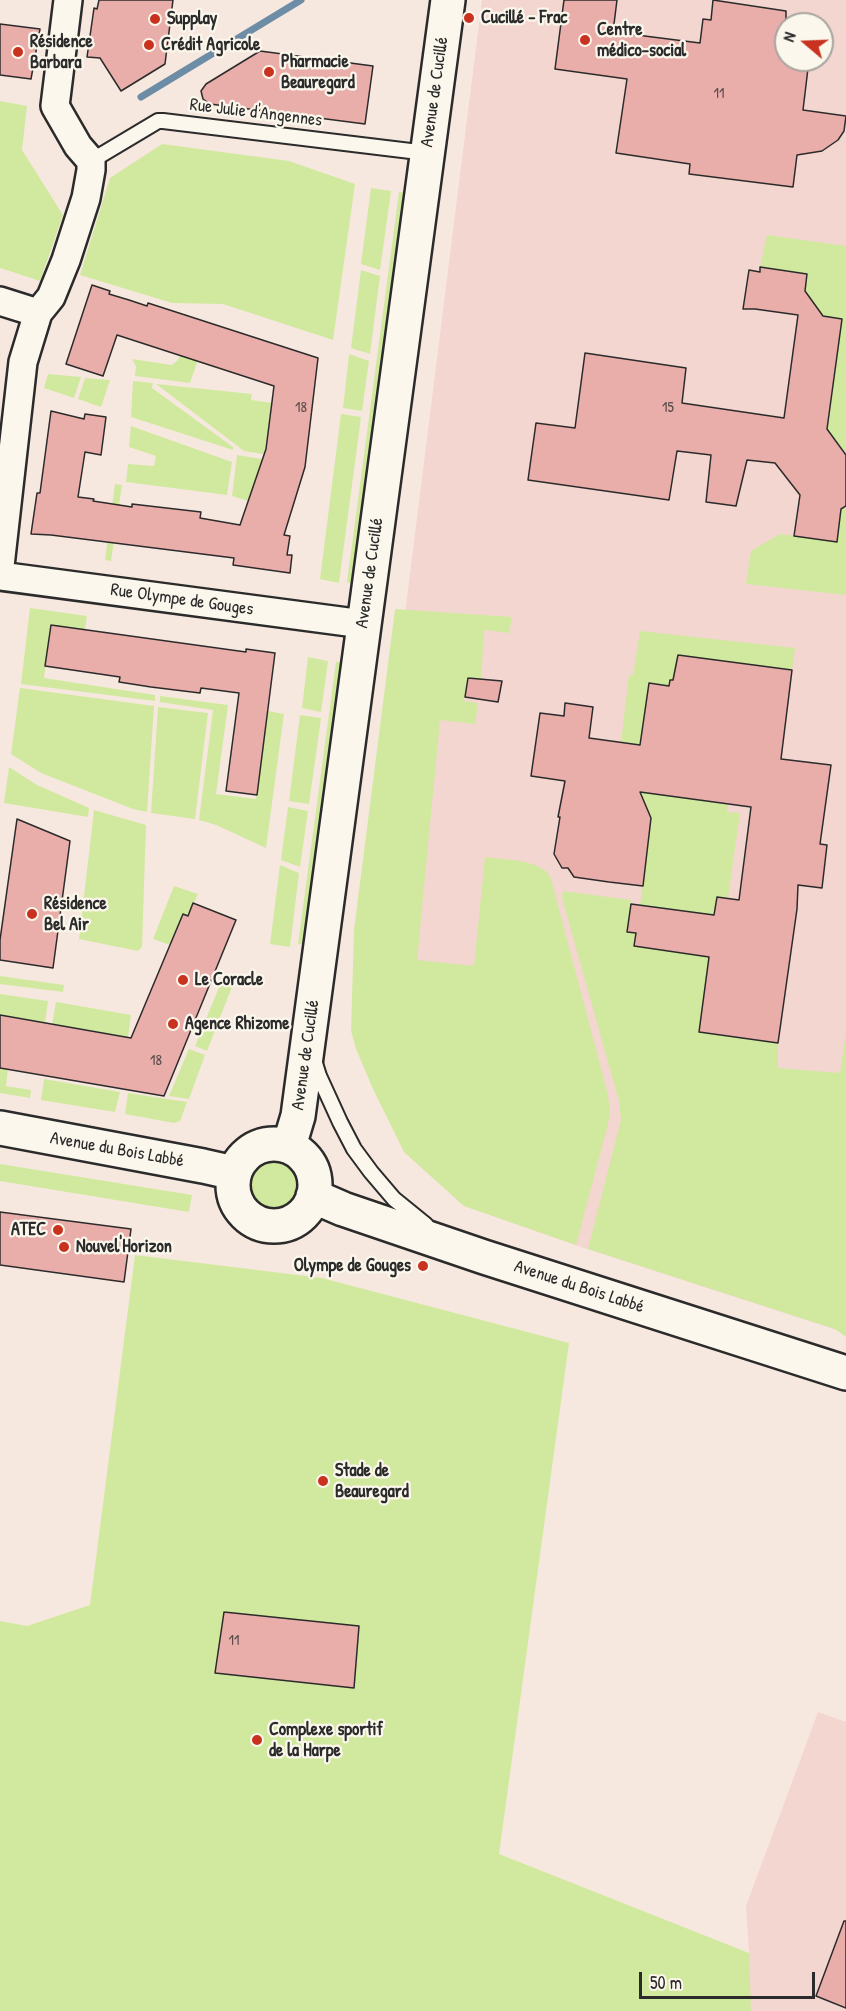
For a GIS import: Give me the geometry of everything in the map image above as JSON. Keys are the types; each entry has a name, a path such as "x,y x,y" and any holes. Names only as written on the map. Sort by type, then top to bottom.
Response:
{"street":[{"path":"0,566 23,362 38,313 51,297 66,260 86,198 91,161 78,146 55,106 68,0"},
{"name":"Avenue de Cucillé","path":"289,1146 298,1116 448,0"},
{"path":"0,301 38,313"},
{"name":"Rue Olympe de Gouges","path":"0,576 363,624"},
{"name":"Avenue du Bois Labbé","path":"0,1128 234,1173"},
{"path":"277,1143 289,1146 304,1156 313,1172 314,1196 308,1208 288,1224 262,1225 241,1210 233,1192 234,1173 241,1159 254,1149 265,1144 277,1143"},
{"name":"Avenue du Bois Labbé","path":"314,1196 343,1209 454,1247 846,1373"}],"lane":[{"name":"Rue Julie d'Angennes","path":"91,161 163,121 427,153"},
{"path":"308,1041 328,1097 360,1157 394,1199 454,1247"}],"shaded area":[{"path":"482,0 846,0 846,1333 581,1247 464,1206 404,1152 353,1028"},
{"path":"818,1712 846,1722 846,2011 751,2011 748,2002 737,1998 749,1953 746,1906"}],"green space":[{"path":"0,101 27,106 22,150 63,215 40,281 0,268"},
{"path":"162,144 289,161 355,184 333,340 223,304 172,303 80,275 110,178"},
{"path":"371,188 391,191 380,270 361,264"},
{"path":"399,192 407,193 354,585 347,582"},
{"path":"767,235 846,246 846,453 827,429 842,319 823,316 805,291 807,274 760,267"},
{"path":"361,270 380,276 370,354 351,348"},
{"path":"185,339 203,345 190,383 135,376 136,366 132,359 172,365 178,360"},
{"path":"349,354 369,361 362,411 343,408"},
{"path":"48,374 81,377 74,398 44,388"},
{"path":"85,378 110,380 101,407 78,399"},
{"path":"133,381 153,383 152,388 233,447 233,450 131,417"},
{"path":"156,384 252,394 251,400 272,403 266,444 270,445 269,455 244,451"},
{"path":"341,414 361,417 339,583 320,579"},
{"path":"131,426 232,462 227,495 126,482 128,464 154,466 156,456 129,447"},
{"path":"237,455 268,460 261,464 248,501 232,496"},
{"path":"115,484 122,485 111,561 105,560"},
{"path":"846,506 846,595 746,584 751,551 780,534 837,542 841,509"},
{"path":"30,608 87,616 85,630 51,625 44,678 155,695 155,701 21,684"},
{"path":"395,609 512,617 509,633 484,630 481,680 468,679 464,701 478,703 475,724 440,720 417,960 474,966 485,857 521,861 547,872 551,879 608,1095 610,1112 576,1245 464,1206 404,1152 356,1049 351,1031 354,930"},
{"path":"640,631 795,648 792,670 678,655 674,680 670,680 669,686 649,683 640,745 621,742 629,675 633,675"},
{"path":"308,657 328,661 321,712 302,708"},
{"path":"336,662 344,662 306,945 298,944"},
{"path":"20,688 154,706 147,812 133,809 41,773 11,754"},
{"path":"160,696 228,705 216,794 256,799 268,711 284,714 266,848 216,825 199,820 213,710 160,702"},
{"path":"158,707 208,713 195,819 151,813"},
{"path":"300,715 321,718 309,804 289,801"},
{"path":"9,767 37,785 89,808 88,817 4,803"},
{"path":"625,767 663,772 659,795 728,804 727,812 740,813 728,898 717,897 714,915 640,905 647,854 645,828 650,829 651,818"},
{"path":"288,807 308,811 300,867 281,860"},
{"path":"94,810 146,825 142,947 138,951 79,939"},
{"path":"280,865 299,873 290,947 270,944"},
{"path":"174,886 198,894 188,916 183,914 170,945 153,939"},
{"path":"563,891 631,900 627,931 636,933 634,946 709,957 699,1032 778,1043 778,1068 840,1073 846,1032 846,1337 835,1329 588,1249 621,1120 619,1101 562,898"},
{"path":"224,975 235,979 207,1051 195,1046"},
{"path":"0,976 64,985 63,992 0,984"},
{"path":"0,994 48,1001 45,1023 0,1015"},
{"path":"56,1002 131,1015 128,1037 52,1024"},
{"path":"189,1049 205,1055 189,1099 169,1096"},
{"path":"0,1068 8,1069 6,1086 31,1090 30,1098 0,1093"},
{"path":"44,1079 120,1092 115,1112 41,1100"},
{"path":"128,1093 187,1102 180,1121 174,1123 125,1114"},
{"path":"270,1160 282,1160 292,1164 300,1172 304,1188 300,1204 292,1212 282,1216 270,1216 260,1212 252,1204 248,1194 248,1182 252,1172 260,1164"},
{"path":"0,1164 192,1195 189,1212 0,1181"},
{"name":"Complexe sportif de la Harpe","path":"135,1255 322,1278 569,1343 499,1854 749,1953 751,2011 0,2011 0,1621 27,1626 90,1605"}],"building":[{"path":"99,0 173,0 165,64 121,91 100,58 87,57 94,8 97,9"},
{"path":"564,0 617,0 613,32 700,43 703,19 711,20 713,0 786,11 774,12 774,72 808,72 803,110 846,116 844,131 838,140 822,151 797,155 793,187 689,174 690,164 616,153 627,79 555,69"},
{"name":"Résidence Barbara","path":"0,24 40,29 31,79 0,75"},
{"path":"260,51 373,66 365,124 210,104 203,99 201,91 206,84"},
{"path":"760,267 807,274 805,291 823,316 842,319 827,429 846,455 846,506 841,509 837,542 794,536 800,495 775,463 747,460 736,506 706,502 711,455 677,451 669,500 528,480 536,423 575,428 585,353 686,368 682,403 784,418 798,315 743,309 749,270 760,272"},
{"path":"92,285 110,291 109,294 147,306 148,303 318,358 305,467 284,535 290,536 287,555 292,555 290,573 233,565 234,558 31,534 37,493 40,493 51,411 84,419 85,414 106,417 101,455 85,452 78,497 94,499 93,501 132,507 132,504 201,512 200,518 240,525 266,449 274,386 117,335 103,376 66,364"},
{"path":"51,625 246,652 246,649 275,653 257,795 226,791 239,693 201,688 200,693 151,687 119,682 120,677 45,666"},
{"path":"678,655 792,670 781,759 831,765 820,844 827,845 822,888 798,885 797,909 778,1043 699,1032 709,957 634,946 636,933 627,932 631,904 714,915 717,897 739,900 751,807 640,792 651,818 643,886 609,882 574,877 568,868 562,868 554,854 565,781 531,776 540,713 564,716 565,703 593,707 589,738 640,745 649,683 669,686 670,680 673,680"},
{"path":"468,678 502,681 498,702 465,697"},
{"name":"Résidence Bel Air","path":"17,819 70,841 53,968 0,960 0,940"},
{"name":"Le Coracle","path":"193,903 236,920 164,1096 0,1068 0,1015 131,1038 183,914 188,916"},
{"name":"Nouvel'Horizon","path":"0,1212 131,1229 124,1282 0,1265"},
{"path":"224,1612 359,1626 354,1688 215,1673"},
{"path":"844,1921 846,1921 846,2008 816,1996"}],"waterway":[{"path":"141,97 301,0"}],"place":[{"name":"Cucillé - Frac","path":"469,18"},
{"name":"Supplay","path":"155,19"},
{"name":"Centre médico-social","path":"585,40"},
{"name":"Crédit Agricole","path":"149,45"},
{"name":"Résidence Barbara","path":"18,52"},
{"name":"Pharmacie Beauregard","path":"269,72"},
{"name":"Résidence Bel Air","path":"32,914"},
{"name":"Le Coracle","path":"183,980"},
{"name":"Agence Rhizome","path":"173,1024"},
{"name":"ATEC","path":"58,1230"},
{"name":"Nouvel'Horizon","path":"64,1247"},
{"name":"Olympe de Gouges","path":"423,1266"},
{"name":"Stade de Beauregard","path":"323,1481"},
{"name":"Complexe sportif de la Harpe","path":"257,1740"}]}
